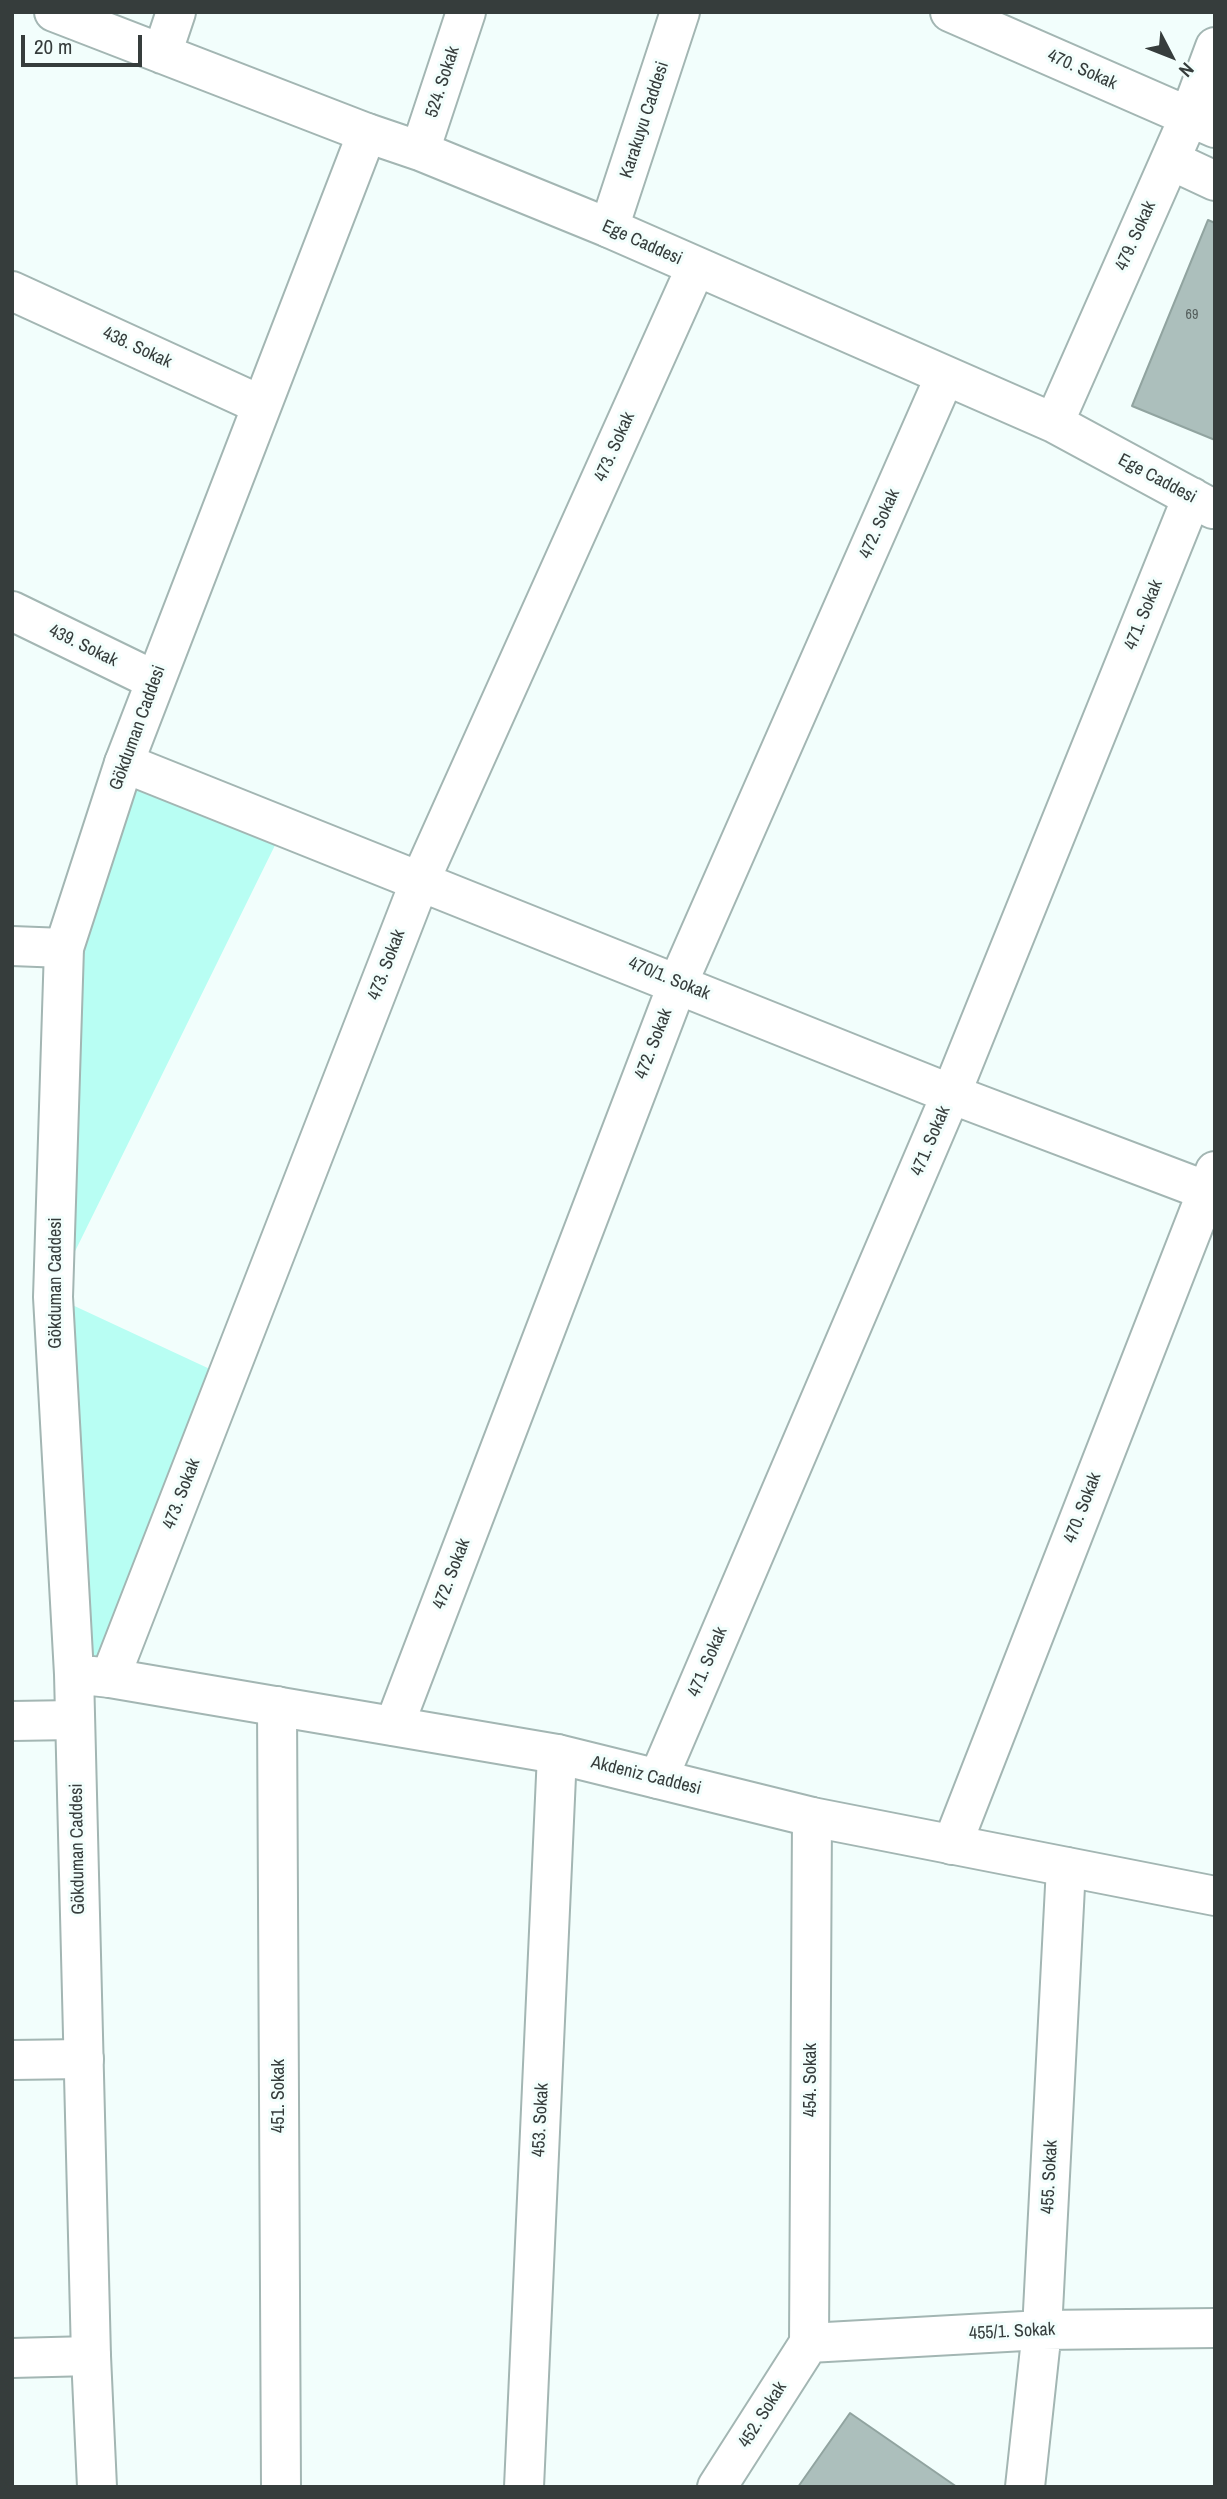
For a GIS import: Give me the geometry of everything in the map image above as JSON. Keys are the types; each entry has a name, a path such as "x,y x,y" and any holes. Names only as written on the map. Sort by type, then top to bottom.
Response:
{"street":[{"name":"Ege Caddesi","path":"54,12 420,151 610,228 1054,423 1203,503"},
{"path":"162,54 176,12"},
{"name":"524. Sokak","path":"420,151 466,12"},
{"name":"Karakuyu Caddesi","path":"610,228 681,12"},
{"name":"470. Sokak","path":"950,12 1202,123"},
{"name":"479. Sokak","path":"1054,423 1170,160 1202,123 1215,47"},
{"name":"Gökduman Caddesi","path":"97,2487 91,2356 75,1720 92,1676 53,1297 64,948 154,680 367,133"},
{"path":"1170,160 1215,181"},
{"name":"473. Sokak","path":"92,1676 420,881 696,267"},
{"name":"438. Sokak","path":"12,291 261,405"},
{"name":"472. Sokak","path":"394,1726 678,983 945,376"},
{"name":"471. Sokak","path":"658,1779 1203,503"},
{"name":"439. Sokak","path":"12,611 154,680"},
{"name":"470/1. Sokak","path":"124,763 951,1094 1212,1186"},
{"path":"12,946 64,948"},
{"name":"470. Sokak","path":"952,1844 1212,1186"},
{"name":"Akdeniz Caddesi","path":"92,1676 557,1754 812,1817 1215,1896"},
{"name":"451. Sokak","path":"277,1706 281,2487"},
{"path":"12,1721 75,1720"},
{"name":"453. Sokak","path":"524,2487 557,1754"},
{"name":"454. Sokak","path":"809,2343 812,1817"},
{"name":"455. Sokak","path":"1025,2487 1042,2330 1066,1867"},
{"path":"12,2060 84,2059"},
{"name":"455/1. Sokak","path":"809,2343 1042,2330 1215,2328"},
{"name":"452. Sokak","path":"717,2487 809,2343"},
{"path":"12,2358 91,2356"}],"green space":[{"path":"124,763 284,827 53,1296 53,948"},
{"path":"53,1296 227,1377 110,1678 74,1674"}],"building":[{"path":"1208,220 1215,223 1215,440 1132,406"},
{"path":"850,2413 957,2487 798,2487"}]}
